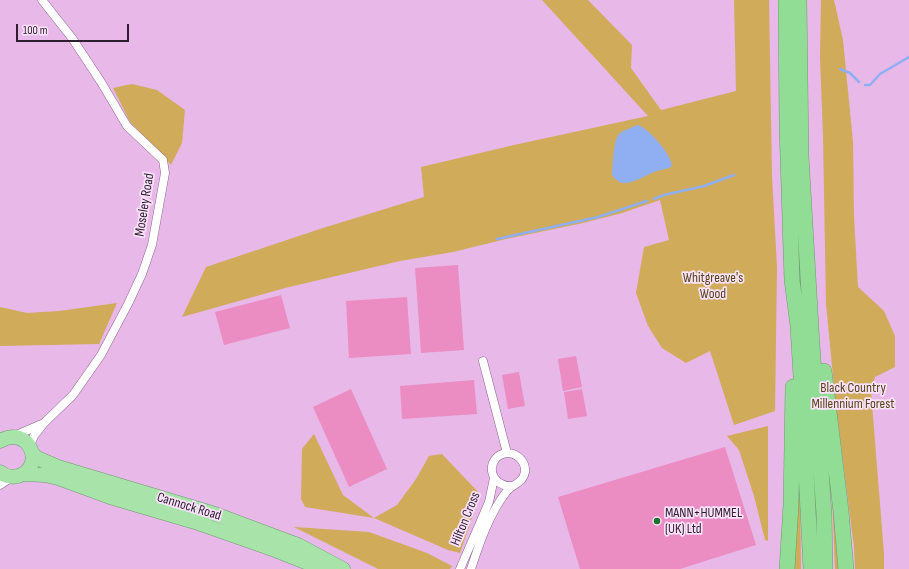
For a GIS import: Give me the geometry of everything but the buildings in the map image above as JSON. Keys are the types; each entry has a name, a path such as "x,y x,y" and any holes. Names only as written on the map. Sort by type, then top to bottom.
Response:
{"highway":[{"path":"786,0 787,127 793,356 791,505 787,569"},
{"path":"799,0 801,156 824,513 825,569"},
{"path":"792,280 798,326 811,569"},
{"path":"812,344 821,353 841,511 846,569"},
{"name":"Cannock Road","path":"4,439 21,439 37,458 58,467 227,518 298,545 343,569"},
{"path":"12,475 31,465 31,450"},
{"name":"Cannock Road","path":"12,475 45,475 58,478 110,497 194,522 275,550 323,569"}],"street":[{"name":"Moseley Road","path":"31,450 34,436 44,423 72,395 91,371 128,304 142,274 152,245 165,173 163,160 127,126 101,82 72,38 42,0"},
{"path":"483,361 507,453"},
{"name":"Moseley Road","path":"4,439 44,423"},
{"name":"Hilton Cross","path":"471,569 482,538 493,514 511,486 521,481 525,472 523,462 516,455 507,453 501,455 494,461 492,473 494,478 502,485 511,486"},
{"path":"0,485 12,475"},
{"name":"Hilton Cross","path":"460,569 489,502 494,478"}],"green space":[{"name":"Whitgreave's Wood","path":"542,0 588,0 632,45 631,68 661,110 736,91 734,0 769,0 772,177 777,267 775,411 734,425 710,351 686,363 662,348 648,326 636,293 644,247 669,240 660,200 622,213 583,223 453,252 400,261 285,288 182,317 206,267 323,228 424,197 421,167 648,116"},
{"name":"Black Country Millennium Forest","path":"821,0 834,0 843,40 853,142 854,217 858,287 884,311 895,336 895,367 875,377 871,391 884,569 855,569 854,547 836,407 826,304 820,57"},
{"path":"132,84 157,90 185,110 182,143 171,165 130,122 113,88"},
{"path":"117,303 99,344 0,346 0,307 27,313 59,311"},
{"path":"768,426 768,541 765,540 754,496 739,450 727,436"},
{"path":"314,434 343,495 374,518 305,507 301,499 302,449"},
{"path":"442,454 480,494 460,553 448,550 374,518 397,505 416,479 429,456"},
{"path":"798,490 800,490 801,569 793,569"},
{"path":"832,496 840,569 835,569"},
{"path":"294,527 369,532 427,553 452,566 450,569 378,569"}],"water":[{"path":"637,125 647,130 664,148 672,166 653,172 635,181 622,183 616,180 612,175 617,137 625,130"}],"waterway":[{"path":"865,85 870,85 880,74 909,57"},
{"path":"840,69 850,73 859,82"},
{"path":"654,199 664,195 704,186 734,175"},
{"path":"497,239 598,217 647,201"}],"place":[{"name":"MANN+HUMMEL (UK) Ltd","path":"657,521"}]}
